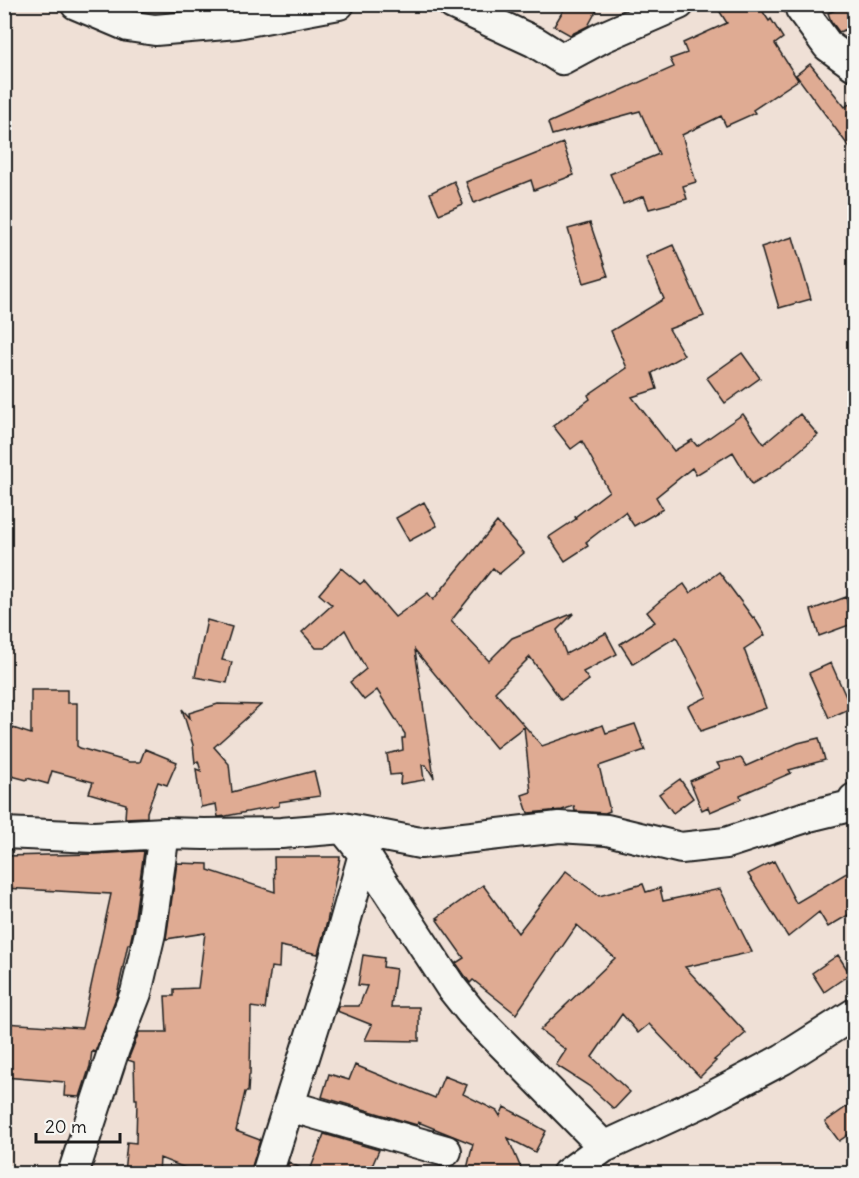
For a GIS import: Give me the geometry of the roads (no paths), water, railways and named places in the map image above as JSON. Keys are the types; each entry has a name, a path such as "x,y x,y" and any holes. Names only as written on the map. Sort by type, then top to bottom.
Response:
{"street":[{"path":"75,4 128,26 155,30 237,23 339,4"},
{"path":"453,4 536,42 562,59 603,37 679,4"},
{"path":"800,4 801,9 828,46 855,65"},
{"path":"4,833 94,837 164,833 281,833 344,828 420,843 560,826 607,830 681,848 726,843 810,816 853,806"},
{"path":"344,828 364,854 451,987 471,1012 604,1147"},
{"path":"73,1173 114,1049 136,993 150,933 164,833"},
{"path":"267,1173 331,972 364,854"},
{"path":"567,1173 604,1147 704,1101 783,1059 855,1014"},
{"path":"288,1106 446,1151"}]}
